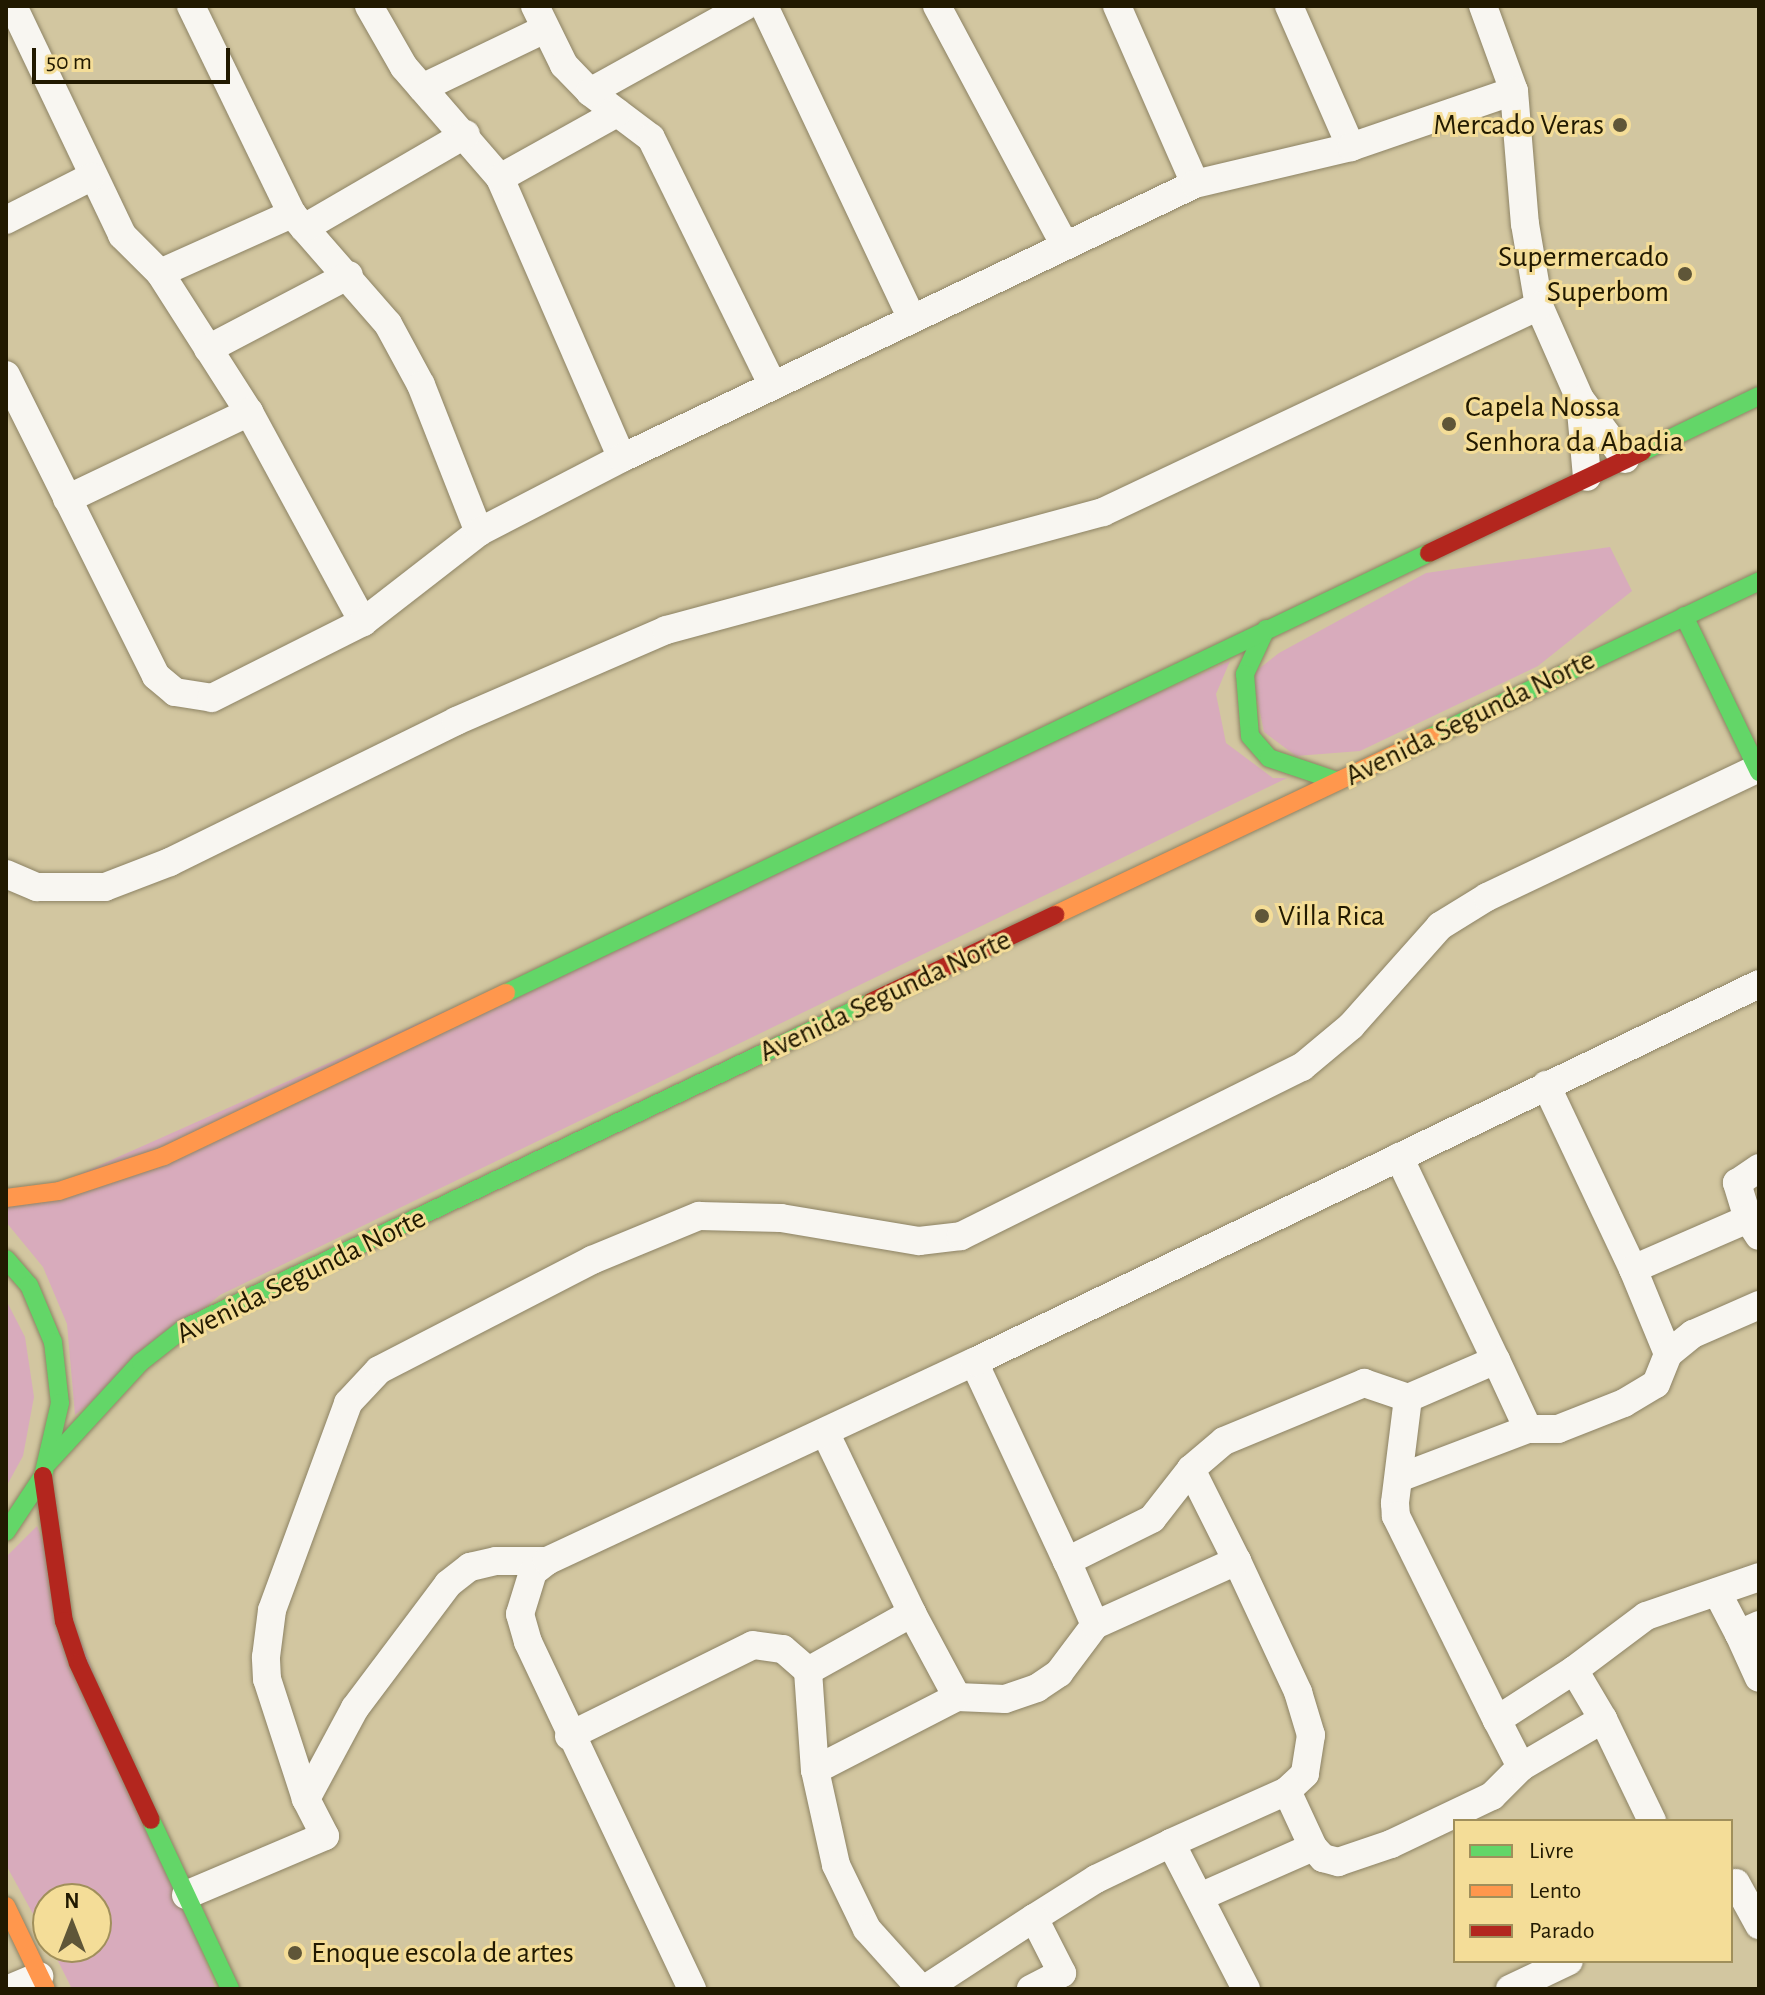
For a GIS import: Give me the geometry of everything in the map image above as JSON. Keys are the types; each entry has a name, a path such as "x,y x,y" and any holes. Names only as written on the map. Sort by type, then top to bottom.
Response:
{"main road":[{"path":"6,1198 59,1191 164,1156 1759,396"},
{"name":"Avenida Segunda Norte","path":"45,1470 141,1362 183,1329 1759,581"},
{"path":"1684,616 1758,771"},
{"path":"1266,629 1245,674 1250,736 1269,758 1337,781"},
{"path":"6,1259 29,1285 53,1342 60,1403 45,1470 61,1607 73,1649 230,1989"},
{"path":"6,1532 45,1470"},
{"path":"6,1906 42,1983"}],"street":[{"path":"13,6 91,177 122,235 160,273 249,412 363,622"},
{"path":"191,6 298,221 349,275 388,324 421,385 479,532"},
{"path":"369,6 387,45 466,134 500,178 622,458"},
{"path":"590,92 745,6"},
{"path":"764,6 912,319"},
{"path":"937,6 1065,246"},
{"path":"1117,6 1195,184"},
{"path":"1289,6 1351,147"},
{"path":"1483,6 1514,91 1525,224 1539,306 1580,399 1625,459"},
{"path":"422,88 540,17 564,65 590,92 651,138 773,386"},
{"path":"6,375 156,676 175,692 212,698 363,622 479,532 622,458 1195,184 1351,147 1514,91"},
{"path":"500,178 617,113"},
{"path":"160,273 298,221 466,134"},
{"path":"6,220 91,177"},
{"path":"208,349 349,275"},
{"path":"6,874 37,887 105,887 170,862 456,721 666,630 1103,512 1539,306"},
{"path":"1580,399 1587,477"},
{"path":"67,499 249,412"},
{"path":"186,1895 325,1836 306,1799 267,1679 272,1610 348,1403 379,1370 592,1260 699,1216 781,1218 919,1241 961,1236 1302,1067 1351,1026 1440,926 1487,897 1758,771"},
{"path":"692,1989 569,1736 520,1614 533,1572 547,1561 974,1362 1759,984"},
{"path":"1546,1085 1633,1269 1668,1354"},
{"path":"1399,1157 1528,1429"},
{"path":"1633,1269 1754,1228 1737,1183 1759,1168"},
{"path":"1399,1478 1528,1429 1558,1429 1624,1403 1656,1384 1668,1354 1693,1334 1759,1305"},
{"path":"1408,1398 1496,1360"},
{"path":"974,1362 1095,1625"},
{"path":"1067,1561 1152,1519 1191,1469 1224,1441 1364,1383 1398,1390 1408,1398"},
{"path":"1408,1398 1396,1516 1521,1767"},
{"path":"825,1432 912,1613 957,1697"},
{"path":"569,1736 753,1645 783,1649 808,1671 815,1770 836,1865 860,1917 923,1989 1096,1879 1287,1791 1305,1774 1311,1735 1292,1677 1191,1469"},
{"path":"306,1799 355,1708 448,1584 483,1564 547,1561"},
{"path":"815,1770 957,1697 1005,1699 1037,1688 1059,1673 1095,1625 1237,1561"},
{"path":"1497,1720 1574,1670 1646,1616 1759,1577"},
{"path":"1717,1592 1749,1629 1759,1678"},
{"path":"808,1671 912,1613"},
{"path":"1574,1670 1603,1719 1651,1819"},
{"path":"1287,1791 1313,1847 1323,1858 1338,1862 1391,1844 1492,1796 1521,1767 1603,1719"},
{"path":"1171,1843 1202,1896 1246,1989"},
{"path":"1202,1896 1313,1847"},
{"path":"1742,1879 1759,1925"},
{"path":"1031,1989 1065,1981 1034,1918"},
{"path":"1510,1989 1565,1963"},
{"path":"9,1989 42,1983"}],"shaded area":[{"path":"1610,547 1632,591 1538,666 1360,751 1296,756 1264,732 1252,674 1279,653 1426,573"},
{"path":"1230,661 1216,694 1226,743 1273,778 1287,778 220,1295 75,1415 67,1324 43,1267 6,1222 6,1207"},
{"path":"6,1300 25,1337 34,1397 23,1456 6,1487"},
{"path":"37,1526 216,1989 72,1989 59,1963 112,1963 112,1883 32,1883 32,1912 6,1865 6,1557"}],"traffic: fast":[{"path":"1642,452 1759,396"},
{"path":"506,993 1429,553"},
{"path":"1431,737 1759,581"},
{"path":"1684,616 1759,772"},
{"path":"1266,629 1245,674 1250,736 1269,758 1337,781"},
{"path":"48,1463 141,1362 183,1329 871,1002"},
{"path":"6,1259 29,1285 53,1342 60,1403 43,1476 6,1532"},
{"path":"151,1820 230,1989"}],"traffic: slow":[{"path":"1055,915 1431,737"},
{"path":"6,1198 59,1191 164,1156 506,993"},
{"path":"6,1906 46,1989"}],"traffic: jam":[{"path":"1429,553 1642,452"},
{"path":"871,1002 1055,915"},
{"path":"43,1476 64,1621 78,1663 151,1820"}],"place":[{"name":"Mercado Veras","path":"1620,125"},
{"name":"Supermercado Superbom","path":"1685,274"},
{"name":"Capela Nossa Senhora da Abadia","path":"1449,424"},
{"name":"Villa Rica","path":"1262,916"},
{"name":"Enoque escola de artes","path":"295,1953"}]}
